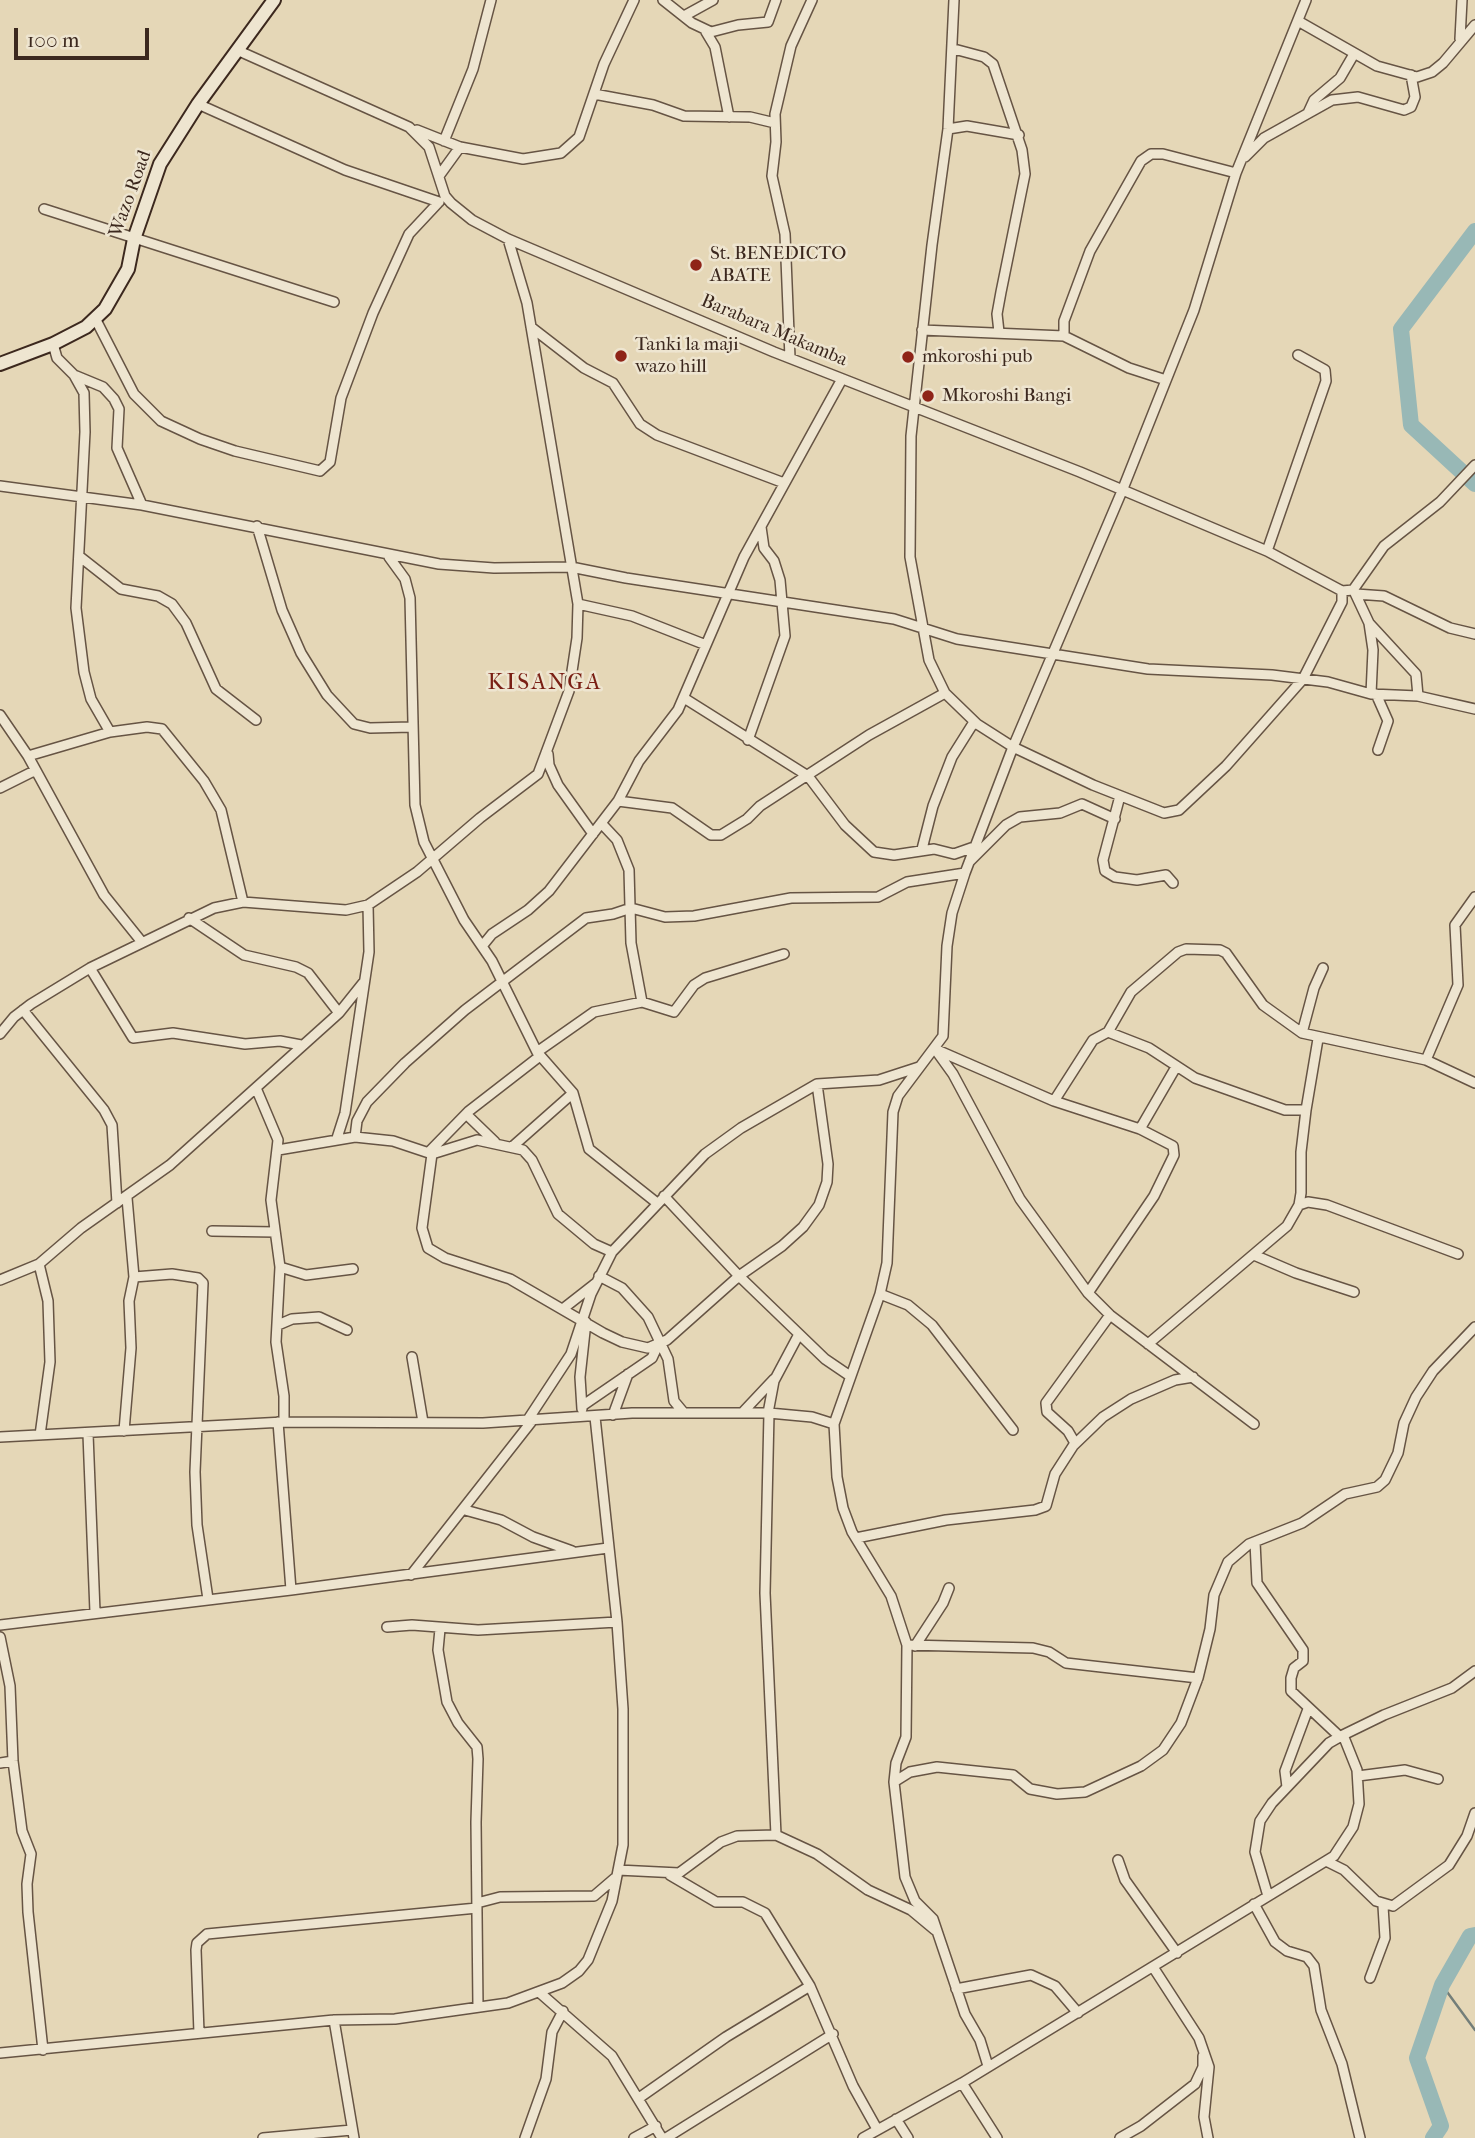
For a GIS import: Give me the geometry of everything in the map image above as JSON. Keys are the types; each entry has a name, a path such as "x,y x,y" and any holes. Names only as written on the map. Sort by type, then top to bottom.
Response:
{"main road":[{"name":"Wazo Road","path":"0,364 53,344 96,320 128,269 134,239 160,164 198,104 274,0"}],"street":[{"path":"443,141 473,69 491,0"},
{"path":"239,51 443,141 460,147 523,159 561,153 579,137 634,0"},
{"path":"663,0 706,32 715,47 729,117"},
{"path":"684,16 713,0"},
{"path":"706,32 768,22 776,0"},
{"path":"790,358 785,234 772,176 775,123 780,85 791,46 812,0"},
{"path":"954,0 954,50 948,129 911,436 910,557 917,607 924,628 929,660 945,693 974,722 1013,747 1120,796 1164,813 1179,810 1226,766 1303,680 1342,602 1384,546 1440,502 1475,465"},
{"path":"988,2066 980,2040 971,2029 956,1989 933,1919 910,1892 905,1877 894,1782 906,1737 911,1645 891,1596 856,1538 840,1494 834,1424 880,1294 890,1240 893,1112 898,1096 935,1049 945,1023 944,972 952,913 965,873 1013,747 1055,653 1194,310 1236,173 1306,0"},
{"path":"1460,39 1462,0"},
{"path":"1297,21 1377,66 1411,75 1432,72 1475,25"},
{"path":"954,50 984,57 993,64 1019,135 1026,174 1001,292 999,332"},
{"path":"1308,113 1314,100 1340,78 1354,54"},
{"path":"1241,161 1264,138 1308,113 1345,97 1404,110 1410,107 1415,97 1411,75"},
{"path":"594,94 653,105 684,117 729,117 775,123"},
{"path":"198,104 345,170 442,199"},
{"path":"948,129 967,126 1019,135"},
{"path":"409,127 429,147 439,176 442,199"},
{"path":"439,176 460,147"},
{"path":"1064,336 1064,321 1090,251 1141,161 1151,154 1163,154 1236,173"},
{"path":"96,320 134,394 161,421 200,439 236,451 320,471 330,462 349,369 377,302 409,234 442,199"},
{"name":"Barabara Makamba","path":"442,199 459,212 508,239 790,358 915,405 1267,551 1350,592"},
{"path":"44,209 334,302"},
{"path":"0,1034 23,1010 90,968 214,908 243,902 346,910 368,905 388,895 480,818 533,781 547,753 569,691 577,638 578,604 537,378 531,327 508,239"},
{"path":"531,327 584,368 613,383 640,424 657,435 784,483"},
{"path":"922,330 1064,336 1129,368 1166,380"},
{"path":"53,344 57,358 74,375 84,393 76,608 84,671 91,699 110,732"},
{"path":"1267,551 1326,380 1325,370 1298,355"},
{"path":"74,375 103,387 114,399 119,409 117,448 142,505"},
{"path":"483,945 492,934 528,910 549,891 618,802 639,761 684,698 727,592 842,379"},
{"path":"0,486 142,505 257,526 388,557 494,568 571,567 894,619 957,639 1147,669 1328,682 1374,694 1418,696 1475,709"},
{"path":"257,526 282,610 301,653 327,695 354,724 370,728 412,727"},
{"path":"748,740 782,652 785,621 780,601 780,580 774,561 764,548 761,527"},
{"path":"79,556 121,589 158,596 173,604 187,624 216,689 256,720"},
{"path":"388,557 405,579 410,598 416,821 464,920 483,945 539,1054 573,1093 589,1149 661,1200 825,1359 850,1376"},
{"path":"1350,592 1369,623 1416,674 1418,696"},
{"path":"1350,592 1384,596 1415,608 1450,628 1475,634"},
{"path":"578,604 632,616 706,645"},
{"path":"1369,623 1374,694 1388,721 1378,750"},
{"path":"618,802 672,808 718,836 869,735 945,693"},
{"path":"684,698 808,776 845,825 874,852 894,855 922,849 954,854 974,847"},
{"path":"0,715 28,756 104,895 141,941"},
{"path":"922,849 933,806 952,757 974,722"},
{"path":"28,756 110,732 148,726 162,729 204,781 221,810 243,902"},
{"path":"547,753 558,785 593,834"},
{"path":"0,788 34,771"},
{"path":"1120,796 1103,860 1105,870 1115,877 1137,880 1166,874 1173,883"},
{"path":"970,861 1006,825 1020,817 1060,813 1082,804 1115,819"},
{"path":"602,824 617,840 629,870 631,943 642,1002"},
{"path":"355,1136 357,1121 380,1087 465,1010 586,918 631,908 665,917 791,898 878,897 907,882 965,873"},
{"path":"1426,1060 1458,985 1455,925 1475,897"},
{"path":"337,1138 345,1113 369,952 368,905"},
{"path":"189,918 244,955 296,967 308,973 339,1013"},
{"path":"1054,1101 1093,1040 1108,1032 1125,1000 1139,984 1181,950 1192,949 1223,951 1263,1005 1302,1033 1318,1039 1426,1060 1475,1083"},
{"path":"660,1344 648,1348 622,1342 510,1279 445,1258 428,1248 422,1228 430,1153 466,1114 594,1012 616,1004 642,1002 674,1012 694,985 705,978 784,954"},
{"path":"90,968 133,1038 185,1034 245,1044 280,1041 301,1045"},
{"path":"1302,1033 1314,988 1323,968"},
{"path":"0,1280 38,1265 127,1198 339,1013 363,983"},
{"path":"23,1010 104,1110 112,1125 117,1203"},
{"path":"1108,1032 1149,1048 1176,1067 1234,1093 1285,1110 1307,1110"},
{"path":"1148,1344 1287,1226 1298,1205 1307,1110 1318,1039"},
{"path":"935,1049 1054,1101 1140,1129 1166,1140 1173,1146 1174,1156 1154,1196 1088,1293"},
{"path":"935,1049 953,1074 1020,1199 1088,1293 1110,1315 1254,1424"},
{"path":"411,1575 465,1510 529,1421 571,1354 598,1279 612,1252 714,1147 759,1117 817,1084 879,1080 919,1067"},
{"path":"1140,1129 1176,1067"},
{"path":"582,1406 652,1357 660,1344 739,1276 782,1246 803,1227 819,1205 827,1182 828,1164 817,1084"},
{"path":"256,1088 275,1129 278,1150 271,1200 280,1268 276,1342 284,1396 281,1422 291,1590"},
{"path":"512,1147 573,1093"},
{"path":"466,1114 496,1143"},
{"path":"278,1150 355,1136 401,1143 430,1153 466,1141 496,1143 523,1150 532,1160 553,1206 565,1221 600,1248 612,1252"},
{"path":"124,1432 131,1348 129,1301 134,1277 127,1198"},
{"path":"1298,1205 1308,1202 1327,1205 1458,1254"},
{"path":"212,1231 275,1232"},
{"path":"1254,1255 1296,1273 1354,1292"},
{"path":"38,1265 48,1301 50,1362 40,1435"},
{"path":"280,1268 306,1275 353,1269"},
{"path":"134,1277 172,1274 198,1278 203,1283 201,1385 197,1428 197,1525 208,1599"},
{"path":"564,1308 598,1279"},
{"path":"598,1279 622,1288 640,1305 660,1344 674,1385 673,1398 684,1413"},
{"path":"880,1294 908,1305 932,1325 1013,1430"},
{"path":"1074,1445 1074,1438 1047,1412 1046,1404 1110,1315"},
{"path":"278,1325 292,1319 318,1317 347,1330"},
{"path":"583,1417 580,1377 584,1320"},
{"path":"894,1782 910,1772 937,1767 1013,1775 1030,1789 1058,1794 1086,1791 1141,1766 1163,1750 1181,1723 1198,1678 1210,1629 1214,1595 1228,1562 1255,1542 1302,1523 1345,1494 1377,1487 1385,1480 1398,1453 1404,1423 1416,1397 1433,1371 1475,1327"},
{"path":"776,1835 765,1592 769,1392 799,1334"},
{"path":"412,1357 423,1422"},
{"path":"613,1415 628,1374"},
{"path":"741,1413 776,1377"},
{"path":"856,1538 946,1520 1041,1509 1048,1503 1055,1474 1074,1445 1103,1417 1131,1399 1168,1382 1193,1377"},
{"path":"0,1437 281,1422 529,1421 684,1413 769,1413 812,1417 834,1424"},
{"path":"0,2053 334,2020 395,2019 508,2003 562,1983 588,1960 612,1901 623,1844 623,1709 617,1622 594,1417"},
{"path":"88,1434 95,1612"},
{"path":"465,1510 501,1520 533,1537 572,1551"},
{"path":"863,2138 962,2083 1334,1856 1353,1827 1359,1804 1358,1776 1341,1735 1308,1709 1291,1691 1291,1678 1294,1668 1303,1661 1303,1650 1257,1583 1255,1542"},
{"path":"0,1625 608,1548"},
{"path":"911,1645 943,1603 949,1588"},
{"path":"387,1627 412,1625 478,1630 617,1622"},
{"path":"440,1629 438,1650 447,1702 458,1723 477,1747 478,2007"},
{"path":"0,1637 10,1686 13,1761 22,1831 30,1854 28,1912 43,2050"},
{"path":"911,1645 1033,1648 1049,1652 1066,1663 1198,1678"},
{"path":"1268,1896 1255,1852 1256,1839 1261,1821 1287,1787 1341,1735 1452,1688 1475,1671"},
{"path":"1287,1787 1285,1771 1308,1709"},
{"path":"0,1763 13,1761"},
{"path":"1358,1776 1405,1770 1438,1779"},
{"path":"1326,1861 1344,1870 1383,1906 1393,1906 1449,1865 1467,1836 1475,1813"},
{"path":"199,2033 196,1950 197,1943 207,1934 477,1905 500,1897 594,1896 617,1873 686,1870 709,1848 737,1836 776,1835 804,1846 868,1890 911,1910 936,1931"},
{"path":"1118,1860 1125,1880 1177,1953"},
{"path":"666,1872 722,1905 743,1902 760,1908 789,1949 810,1986 833,2034 853,2086 877,2129"},
{"path":"1254,1904 1275,1942 1287,1951 1307,1956 1314,1966 1321,2010 1342,2064 1360,2138"},
{"path":"1370,1978 1385,1938 1383,1906"},
{"path":"1153,1966 1199,2038 1210,2076 1204,2117 1208,2138"},
{"path":"956,1989 1031,1975 1055,1986 1078,2013"},
{"path":"639,2098 726,2038 810,1986"},
{"path":"540,1992 612,2056 664,2138 788,2059 833,2034"},
{"path":"525,2138 546,2079 552,2032 563,2011"},
{"path":"263,2138 353,2134 334,2020"},
{"path":"1120,2138 1141,2126 1195,2084 1203,2067 1203,2055"},
{"path":"962,2083 997,2138"},
{"path":"896,2119 908,2138"},
{"path":"634,2138 656,2126"}],"waterway":[{"path":"1475,231 1401,329 1411,425 1475,484"},
{"path":"1433,2138 1441,2126 1417,2058 1442,1985 1470,1936 1475,1935"},
{"path":"1442,1985 1475,2030"}],"place":[{"name":"St. BENEDICTO ABATE","path":"696,265"},
{"name":"Tanki la maji wazo hill","path":"621,356"},
{"name":"mkoroshi pub","path":"908,357"},
{"name":"Mkoroshi Bangi","path":"928,396"}],"district":[{"name":"KISANGA","path":"545,683"}]}
